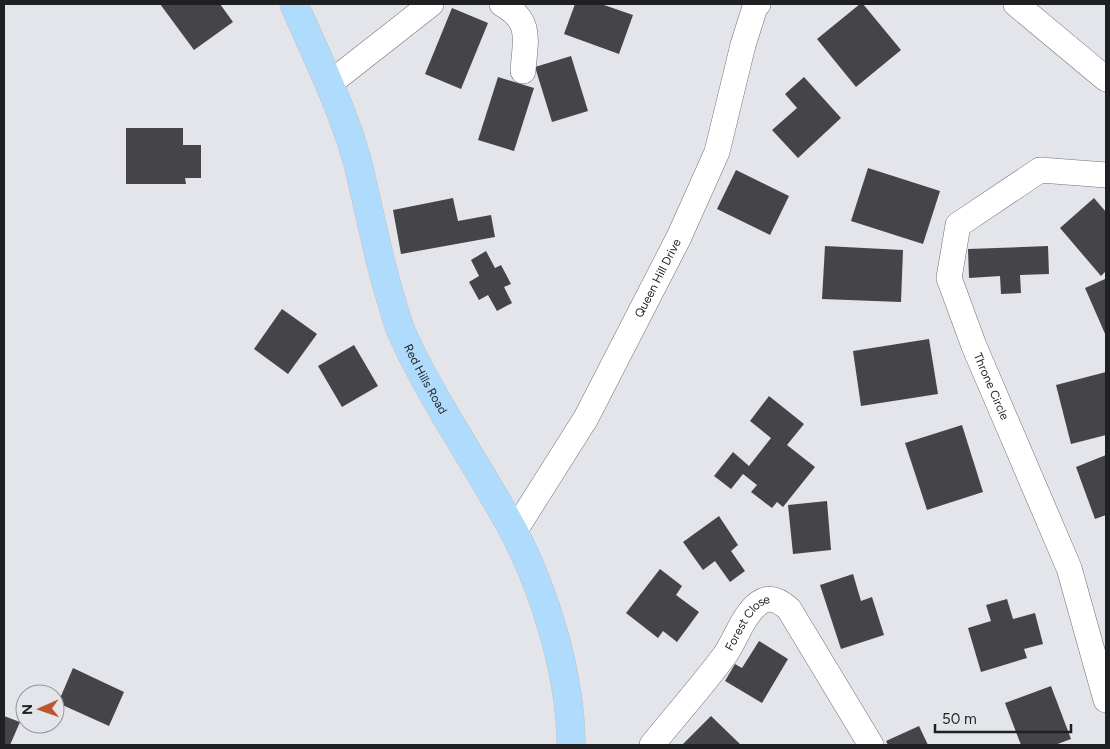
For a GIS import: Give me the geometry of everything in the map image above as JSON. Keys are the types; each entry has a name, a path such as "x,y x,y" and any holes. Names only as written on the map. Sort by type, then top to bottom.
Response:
{"main road":[{"name":"Red Hills Road","path":"294,4 329,84 356,159 382,268 400,329 428,388 514,532 540,594 561,660 571,723 571,745"}],"street":[{"path":"329,84 432,4"},
{"path":"502,4 520,17 526,27 523,71"},
{"name":"Queen Hill Drive","path":"514,532 586,418 679,237 717,152 742,45 754,8 758,4"},
{"path":"1016,4 1106,79"},
{"name":"Throne Circle","path":"1106,175 1040,170 958,225 949,278 981,362 1069,568 1106,700"},
{"name":"Forest Close","path":"652,745 725,654 751,610 760,602 771,598 781,602 789,609 871,745"}],"building":[{"path":"160,4 220,4 233,22 194,50"},
{"path":"575,4 601,4 633,15 619,54 564,34"},
{"path":"860,4 863,4 901,50 856,87 817,39"},
{"path":"452,8 488,23 461,89 425,74"},
{"path":"571,56 588,111 552,122 535,67"},
{"path":"498,77 534,88 514,151 478,140"},
{"path":"804,77 841,118 798,158 772,130 797,108 785,94"},
{"path":"126,128 183,128 183,145 201,145 201,178 185,178 186,184 126,184"},
{"path":"868,168 940,191 923,244 851,221"},
{"path":"736,170 789,196 770,235 717,209"},
{"path":"453,198 458,221 491,215 495,237 401,254 393,210"},
{"path":"1094,198 1106,212 1106,271 1101,276 1060,228"},
{"path":"825,246 903,250 901,302 822,299"},
{"path":"1048,246 1049,274 1020,275 1021,293 1001,294 1000,276 969,278 968,249"},
{"path":"486,251 495,268 501,265 511,284 504,287 512,303 497,311 488,295 479,300 469,282 479,276 471,260"},
{"path":"1105,279 1106,281 1106,336 1085,288"},
{"path":"282,309 317,334 288,374 254,349"},
{"path":"929,339 938,394 861,406 853,351"},
{"path":"354,345 378,386 342,407 318,366"},
{"path":"1106,372 1106,435 1071,444 1056,385"},
{"path":"769,396 804,424 787,445 815,467 783,507 777,502 772,508 751,492 757,485 743,474 731,489 714,476 733,452 749,466 771,438 750,421"},
{"path":"962,425 983,492 927,510 905,443"},
{"path":"1106,455 1106,515 1095,519 1076,467"},
{"path":"827,501 831,550 793,554 788,505"},
{"path":"719,516 738,545 731,551 745,571 730,582 715,561 703,570 683,542"},
{"path":"660,569 682,586 676,595 699,612 677,642 663,631 658,638 626,613"},
{"path":"853,574 861,601 872,597 884,635 841,649 820,585"},
{"path":"1007,599 1013,619 1035,613 1043,644 1024,649 1027,658 981,672 968,628 991,621 986,605"},
{"path":"759,641 788,659 762,703 725,681 735,664 742,668"},
{"path":"73,668 124,692 109,726 65,706 65,687"},
{"path":"1051,686 1071,739 1055,745 1021,745 1005,703"},
{"path":"4,716 15,720 15,734 10,745 4,745"},
{"path":"711,716 741,745 682,745"},
{"path":"919,726 928,745 888,745 886,741"}]}
